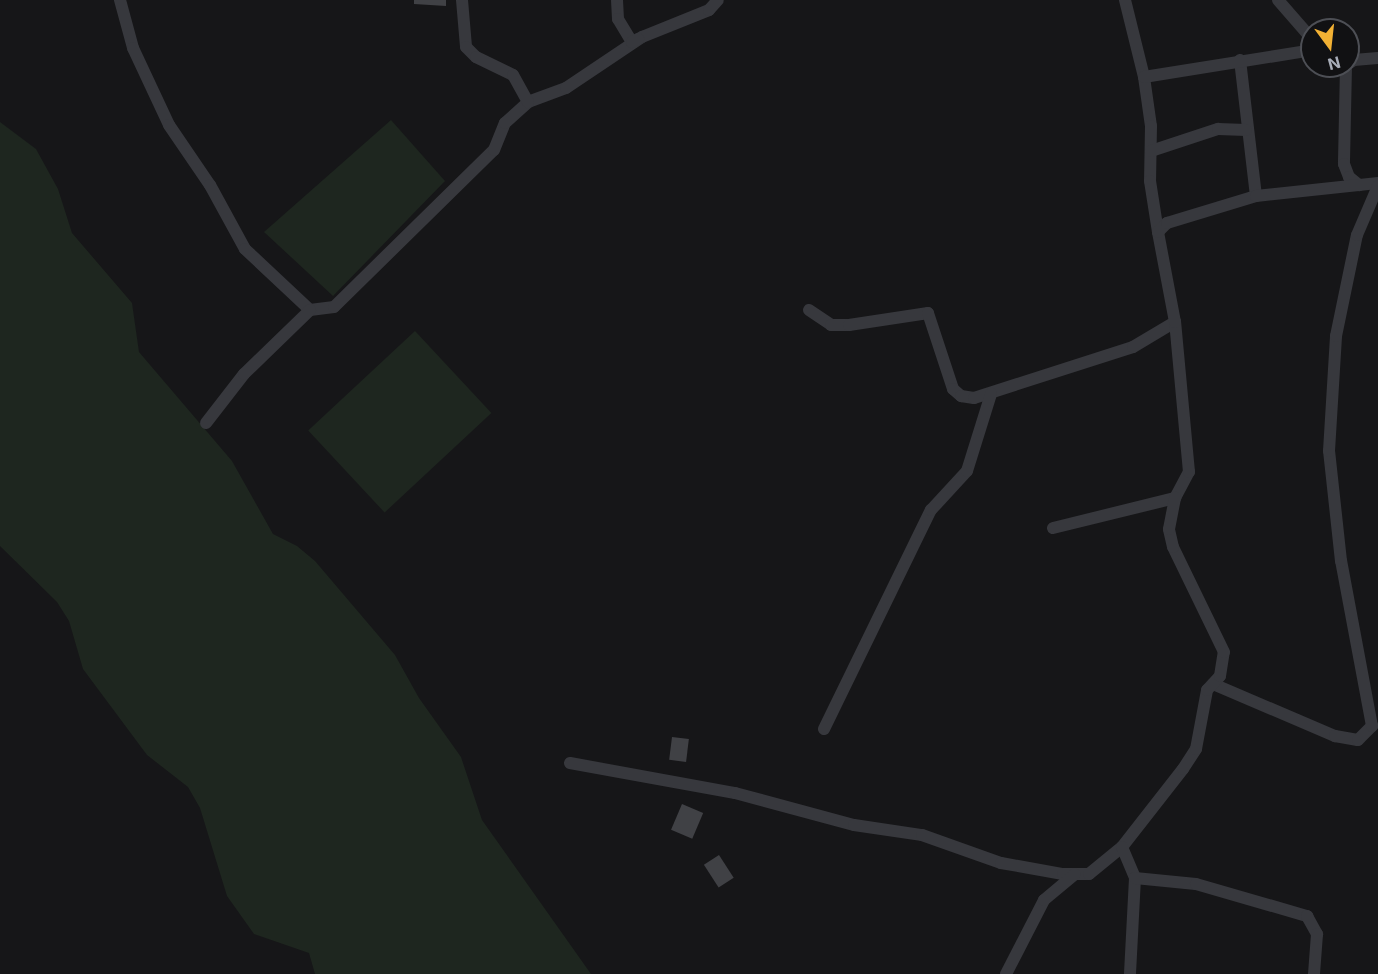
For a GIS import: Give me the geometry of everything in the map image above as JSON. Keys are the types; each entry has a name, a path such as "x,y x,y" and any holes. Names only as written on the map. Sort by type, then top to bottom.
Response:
{"street":[{"path":"120,0 133,48 169,125 210,185 245,249 310,310"},
{"path":"462,0 465,47 476,57 513,75 528,102"},
{"path":"617,0 618,19 632,42 709,10 718,0"},
{"path":"570,764 735,793 854,825 922,835 1001,863 1089,874 1122,847 1196,749 1207,690 1221,676 1224,652 1173,548 1169,529 1175,498 1189,472 1175,322 1150,181 1144,76 1125,0"},
{"path":"1278,0 1300,25"},
{"path":"206,423 244,374 310,310 334,307 494,150 505,123 528,102 566,88 642,37"},
{"path":"1144,76 1300,52"},
{"path":"1360,59 1378,57"},
{"path":"1240,60 1246,130 1256,195"},
{"path":"1344,78 1344,164 1349,177 1359,185"},
{"path":"1150,151 1218,129 1246,130"},
{"path":"1158,232 1167,224 1256,195 1378,185 1357,235 1336,336 1329,451 1341,561 1372,726 1358,740 1335,736 1213,684"},
{"path":"809,310 831,325 849,325 928,313 952,389 961,396 974,398 1133,347 1175,322"},
{"path":"824,729 931,510 967,471 991,394"},
{"path":"1053,528 1175,498"},
{"path":"1122,847 1135,878 1130,974"},
{"path":"1005,974 1044,900 1075,874"},
{"path":"1135,878 1196,884 1307,916 1317,934 1314,974"}],"shaded area":[{"path":"391,120 445,181 333,296 264,232"},
{"path":"0,122 36,149 58,189 72,233 132,303 139,352 232,461 273,534 297,546 315,561 395,655 419,698 461,757 482,820 591,974 315,974 309,953 254,934 227,896 200,808 188,787 147,755 83,669 69,621 57,602 0,546"},
{"path":"415,331 491,413 385,512 308,431"}],"building":[{"path":"414,0 446,0 446,6 414,4"},
{"path":"672,737 689,739 686,762 669,760"},
{"path":"682,804 703,813 692,839 671,830"},
{"path":"719,855 734,878 719,887 704,865"}]}
